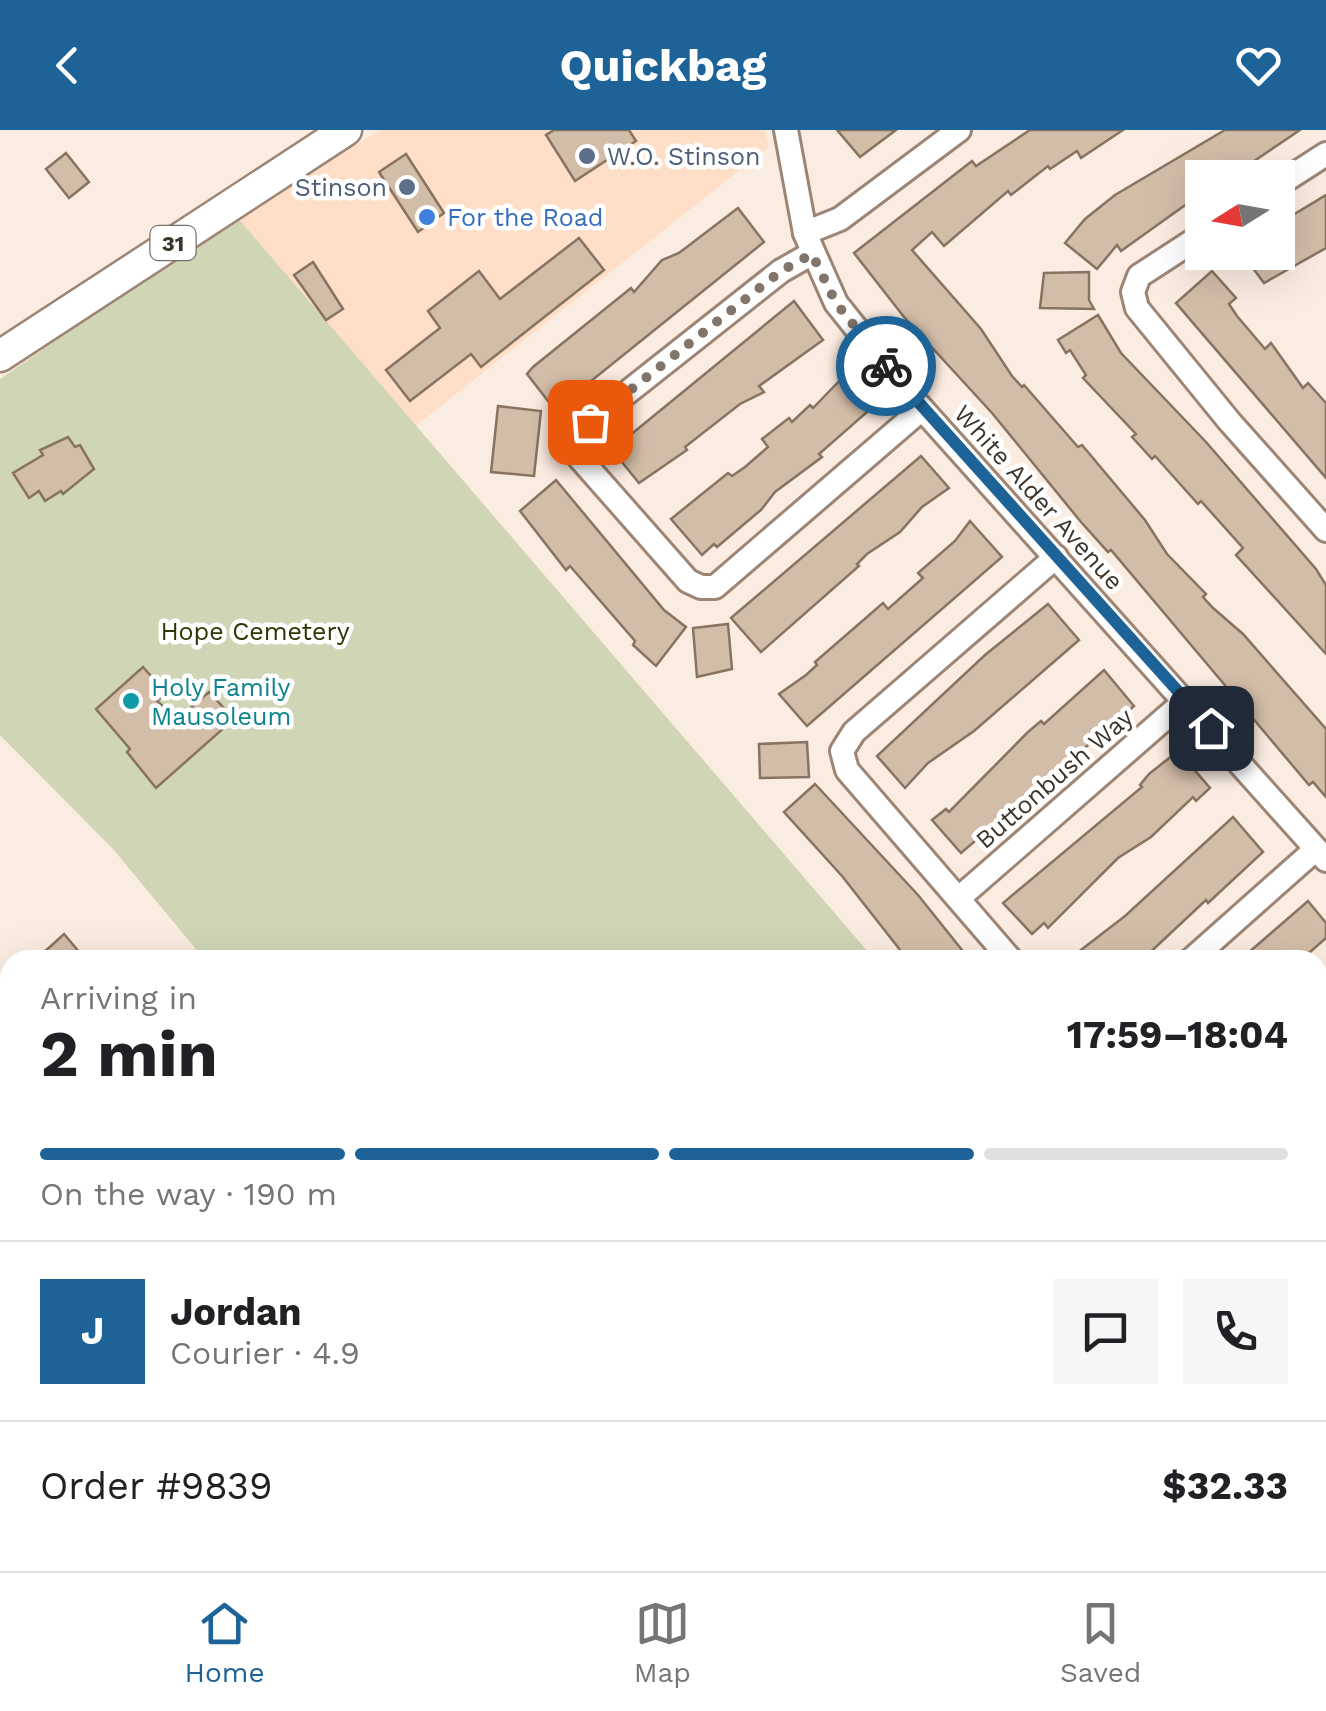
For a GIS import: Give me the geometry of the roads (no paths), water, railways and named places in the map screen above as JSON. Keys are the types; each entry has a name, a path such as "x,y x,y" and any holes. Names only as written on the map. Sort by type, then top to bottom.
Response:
{"main road":[{"name":"31","path":"0,356 346,130"}],"street":[{"name":"White Alder Avenue","path":"786,130 808,243 836,303 922,409 1321,855"},
{"path":"922,409 714,587 700,587 688,581 577,455 576,438 590,422 781,271 808,243 959,130"},
{"path":"1295,175 1326,154"},
{"path":"1185,246 1140,276 1133,292 1138,308 1326,530"},
{"path":"1003,950 847,770 842,750 854,732 1056,557"},
{"name":"Buttonbush Way","path":"959,898 1186,700"},
{"path":"1203,950 1321,855"}],"place":[{"name":"W.O. Stinson","path":"587,156"},
{"name":"Stinson","path":"407,187"},
{"name":"For the Road","path":"427,217"},
{"name":"Holy Family Mausoleum","path":"131,701"}],"park label":[{"name":"Hope Cemetery","path":"255,631"}]}
